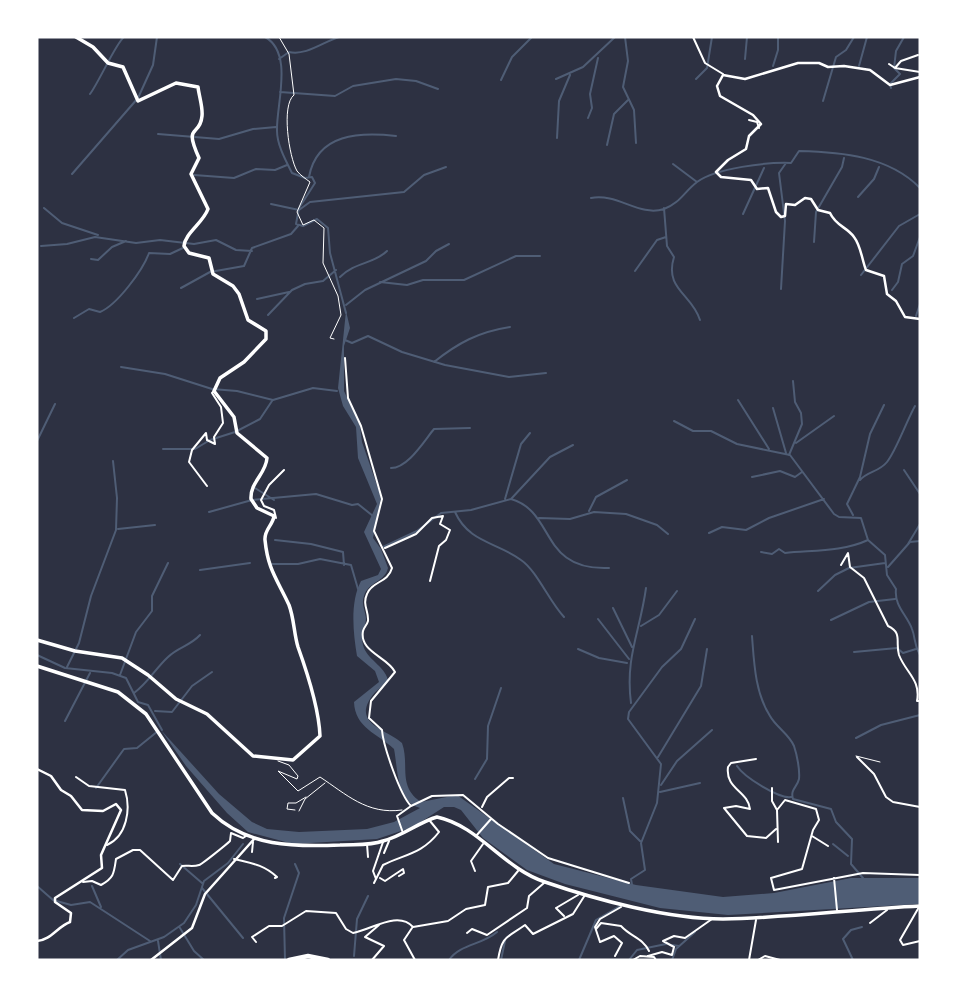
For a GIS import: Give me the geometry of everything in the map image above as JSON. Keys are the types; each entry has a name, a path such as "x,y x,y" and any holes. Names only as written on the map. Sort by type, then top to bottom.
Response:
{"highway":[{"path":"289,960 308,956 328,960"}],"main road":[{"path":"37,640 75,651 122,658 157,682 171,696 208,715 253,755 296,759 316,742 320,734 319,717 308,688 305,662 298,647 290,608 268,565 266,533 275,518 270,512 254,505 251,497 253,486 265,470 267,458 237,433 234,417 214,391 220,378 244,362 267,336 263,328 248,320 235,289 213,274 209,258 189,253 184,246 184,240 203,221 208,209 191,174 200,158 191,141 192,131 202,119 198,87 180,82 138,101 123,67 108,63 93,47 76,37"},
{"path":"37,666 118,692 146,713 212,813 254,839 292,847 367,844 404,834 441,817 467,828 483,844 518,869 545,882 625,904 712,918 920,906"}],"street":[{"path":"693,37 705,63 723,75 745,79 798,64 819,63 828,68 844,66 870,70 890,85 920,75"},
{"path":"894,68 901,61 918,55"},
{"path":"889,64 920,75"},
{"path":"723,75 717,86 720,96 755,117 761,124 749,136 746,149 724,162 716,171 717,175 751,180 757,189 768,188 776,212 781,217 785,216 786,204 795,205 805,198 811,199 818,210 830,213 836,225 850,232 858,242 866,270 884,276 887,294 896,301 905,317 920,319"},
{"path":"749,120 757,122 759,128"},
{"path":"345,358 348,398 361,426 381,491 383,505 374,529 376,537 384,547 391,572 373,585 366,595 368,621 363,631 369,648 389,662 395,672 369,709 371,721 383,731 382,741 392,760 400,791 412,806"},
{"path":"207,486 189,464 192,450 206,433 207,440 215,444 214,437 223,423 221,407 212,393 214,391"},
{"path":"275,518 277,516 274,510 264,506 261,500 269,485 284,470"},
{"path":"384,547 416,534 432,518 443,516 440,524 450,530 447,539 439,546 430,580"},
{"path":"841,565 848,554 850,567 864,578 888,626 895,630 899,655 916,678 917,701 920,701"},
{"path":"857,757 874,774 886,797 893,802 920,807"},
{"path":"756,759 731,763 728,768 731,784 748,799 750,809 736,806 724,809 747,836 766,838 776,828"},
{"path":"37,769 51,776 61,790 85,811 103,811 118,805 120,815 101,855 102,868 90,873 83,882 54,900 71,914 70,922 57,928 48,938 37,942"},
{"path":"76,777 89,786 125,790 130,805 128,816 113,842 107,845"},
{"path":"481,808 488,795 509,778 513,778"},
{"path":"772,788 772,802 777,810 778,842"},
{"path":"404,834 397,816 404,810 421,800 456,793 477,805 491,819 553,861 629,883"},
{"path":"777,810 787,799 813,806 820,818 801,871 773,877 770,880 771,888 775,890 863,873 920,875"},
{"path":"476,835 491,819"},
{"path":"377,880 383,865 411,856 439,832 430,820"},
{"path":"83,882 92,881 101,885 110,880 115,873 116,859 133,850 140,850 171,880 182,866 197,866 230,841 231,833 243,838 246,836"},
{"path":"812,836 828,846"},
{"path":"252,852 254,839"},
{"path":"150,960 192,928 205,894 254,839"},
{"path":"384,853 389,839"},
{"path":"377,880 373,871 384,841"},
{"path":"367,844 368,857"},
{"path":"475,871 471,861 483,844"},
{"path":"234,859 250,861 268,869 277,877 275,878"},
{"path":"377,880 385,881 403,869 404,873 399,876"},
{"path":"256,942 252,937 269,926 282,926 306,911 336,913 346,929 353,933 379,924 406,922 413,927 435,925 454,918 466,909 485,905 488,887 508,883 518,869"},
{"path":"834,878 837,909"},
{"path":"467,933 476,930 487,935 501,927 515,914 527,908 530,896 545,882"},
{"path":"564,916 556,908 583,893"},
{"path":"498,960 502,942 508,933 525,925 533,934 572,915 583,893"},
{"path":"615,956 622,943 614,936 600,942 595,929 597,922 625,904"},
{"path":"920,906 900,940 903,945 920,941"},
{"path":"870,923 891,907"},
{"path":"749,960 756,916"},
{"path":"633,960 662,951 672,955 674,947 663,942 674,936 685,938 712,918"},
{"path":"595,929 600,923 621,926 629,936 645,943 649,951"},
{"path":"372,960 384,946 365,937 379,924"},
{"path":"413,927 404,940 415,960"},
{"path":"648,956 656,960"},
{"path":"758,960 765,956 780,960"},
{"path":"514,960 523,960"}],"lane":[{"path":"857,757 880,762"},
{"path":"277,759 289,765 298,776 297,779 278,771 298,791 320,777 369,808 388,813 404,810"},
{"path":"295,810 287,809 288,803 296,803 308,796 325,781"},
{"path":"299,811 308,796"}],"path":[{"path":"279,37 292,65 290,89 294,95 287,105 289,151 297,170 310,182 297,212 303,225 314,220 324,228 323,263 338,296 341,315 331,332 330,338 334,339"}],"water":[{"path":"346,311 350,328 344,346 344,391 360,426 362,442 381,497 373,538 381,549 388,568 384,576 366,591 363,599 366,618 363,645 388,680 372,696 366,713 374,725 402,743 407,782 414,796 421,802 457,795 554,864 636,885 723,897 774,893 851,878 920,878 920,904 728,915 660,908 565,884 527,870 483,838 461,810 454,807 444,807 413,827 377,839 293,844 248,832 227,813 186,766 161,730 219,794 252,822 267,829 299,832 367,829 394,822 420,808 406,799 402,792 394,749 368,729 355,711 354,702 379,682 375,671 357,656 355,598 361,581 378,575 381,569 364,532 377,504 358,458 356,427 343,406 338,388"}],"waterway":[{"path":"90,94 124,37"},
{"path":"72,174 138,98 153,65 157,37"},
{"path":"265,37 274,45 281,67 277,120 280,147 292,173 305,178 312,177 315,183 299,208 296,224 303,226 317,219 328,228 330,253 346,313"},
{"path":"279,59 289,52 308,50 339,37"},
{"path":"501,80 512,57 532,37"},
{"path":"556,79 583,67 615,37"},
{"path":"625,37 628,61 623,87 634,110 636,143"},
{"path":"696,79 707,68 712,37"},
{"path":"745,59 747,37"},
{"path":"773,66 778,50 778,37"},
{"path":"823,101 836,57 846,50 854,37"},
{"path":"859,66 867,37"},
{"path":"891,88 890,84 900,74 894,68 896,51 904,37"},
{"path":"588,118 592,108 590,94 598,58"},
{"path":"557,138 559,101 570,75"},
{"path":"280,92 335,96 353,86 396,79 416,81 438,89"},
{"path":"607,145 614,114 628,100"},
{"path":"158,134 219,139 253,129 276,127"},
{"path":"309,177 321,151 342,138 396,136"},
{"path":"591,198 601,197 646,210 664,209 706,177 742,167 791,163 799,151 848,155 879,162 908,177 920,188"},
{"path":"814,242 816,212 842,167 844,158"},
{"path":"781,289 785,221 779,173 786,163"},
{"path":"673,164 697,182"},
{"path":"194,175 234,178 256,169 275,170 287,165"},
{"path":"271,204 299,210 310,202 404,192 424,175 446,167"},
{"path":"858,197 874,179 879,167"},
{"path":"743,214 764,168"},
{"path":"44,208 62,223 98,235"},
{"path":"664,208 667,246 674,257 673,277 700,320"},
{"path":"861,275 899,226 920,214"},
{"path":"181,288 210,272 244,266 252,248 291,234 298,226"},
{"path":"41,246 67,244 95,237 136,243 160,240 194,244 216,240 236,250 252,251"},
{"path":"635,271 657,240 666,237"},
{"path":"892,290 898,282 902,264 913,256 920,237"},
{"path":"91,259 98,260 112,247 126,241"},
{"path":"346,305 365,290 426,261 449,244"},
{"path":"74,318 89,309 100,312 114,302 135,277 149,253 170,254 185,247"},
{"path":"340,277 387,251"},
{"path":"380,282 407,285 423,280 464,280 516,256 540,256"},
{"path":"268,315 292,290 305,284 323,281 336,270"},
{"path":"257,299 289,292"},
{"path":"916,316 920,304"},
{"path":"434,362 469,339 510,327"},
{"path":"345,340 352,343 368,336 402,352 445,365 509,377 546,373"},
{"path":"121,367 165,374 212,389 237,391 273,400 313,388 337,391"},
{"path":"789,455 802,424 801,413 795,402 793,381"},
{"path":"738,400 769,449"},
{"path":"163,449 195,449 210,440 235,432 260,419 272,401"},
{"path":"37,441 55,404"},
{"path":"853,515 847,504 860,477 870,434 884,405"},
{"path":"860,480 887,462 915,406"},
{"path":"773,408 786,453"},
{"path":"796,443 834,416"},
{"path":"674,421 693,431 711,431 737,444 790,455 834,514 839,517 861,518 868,540 885,555 887,575 896,589 897,600 910,624 920,655"},
{"path":"391,468 409,459 434,429 470,428"},
{"path":"505,499 521,444 530,433"},
{"path":"511,499 550,457 573,445"},
{"path":"67,667 79,643 91,596 116,530 117,498 113,461"},
{"path":"904,470 920,494"},
{"path":"752,477 780,471 795,477 802,472"},
{"path":"589,511 596,497 627,480"},
{"path":"255,488 274,500"},
{"path":"209,512 252,500 316,494 352,505 358,504 373,516"},
{"path":"383,547 417,531 441,513 471,510 511,499 525,506 535,516 559,551 570,560 587,566 609,568"},
{"path":"709,533 722,527 746,530 769,518 824,499"},
{"path":"455,512 476,536 512,554 527,565 564,617"},
{"path":"539,518 570,519 594,512 626,514 657,525 668,534"},
{"path":"908,544 920,524"},
{"path":"118,529 155,525"},
{"path":"275,540 311,544 343,552 344,565"},
{"path":"761,552 772,554 779,549 785,553 827,550 868,540"},
{"path":"888,567 910,542 920,541"},
{"path":"272,564 298,564 320,559 351,565 358,589"},
{"path":"120,675 136,632 152,611 152,596 168,563"},
{"path":"200,570 250,563"},
{"path":"818,591 835,575 849,568 885,563"},
{"path":"631,703 630,672 646,588"},
{"path":"641,626 659,615 677,591"},
{"path":"831,620 869,602 895,599"},
{"path":"613,608 632,647"},
{"path":"598,619 629,659"},
{"path":"632,885 631,879 645,870 641,843 657,803 661,764 628,719 629,712 662,667 681,649 695,619"},
{"path":"134,693 168,657 200,635"},
{"path":"752,636 761,697 773,720 794,746 799,779 793,791 793,799 831,809 836,822 852,839 851,864 863,878"},
{"path":"854,652 897,648 903,653 916,649"},
{"path":"578,649 599,658 627,663"},
{"path":"658,757 701,686 707,649"},
{"path":"37,655 65,668 112,673 126,678 138,702 148,705 162,730"},
{"path":"155,711 172,712 192,686 212,672"},
{"path":"65,721 90,673"},
{"path":"475,779 487,759 488,726 501,688"},
{"path":"856,738 881,725 920,715"},
{"path":"661,785 677,761 712,730"},
{"path":"96,788 124,749 137,748 158,731"},
{"path":"737,766 762,786 778,795 791,797"},
{"path":"660,792 700,783"},
{"path":"623,798 630,831 640,841"},
{"path":"117,960 128,950 164,937 184,923 196,905 204,881 228,863 243,844"},
{"path":"833,844 848,856"},
{"path":"180,864 202,883"},
{"path":"285,960 284,918 299,873 295,864"},
{"path":"37,886 53,900 71,905 90,902 150,941"},
{"path":"92,886 101,907"},
{"path":"202,888 243,938"},
{"path":"354,956 357,919 368,896"},
{"path":"579,960 596,920 620,906"},
{"path":"853,960 843,939 851,930 862,927"},
{"path":"180,928 194,951 204,960"},
{"path":"449,960 459,951 497,932"},
{"path":"672,960 676,949 695,932"},
{"path":"158,941 161,960"},
{"path":"501,960 505,941"},
{"path":"629,960 637,950 666,944"},
{"path":"672,945 679,946"}]}
